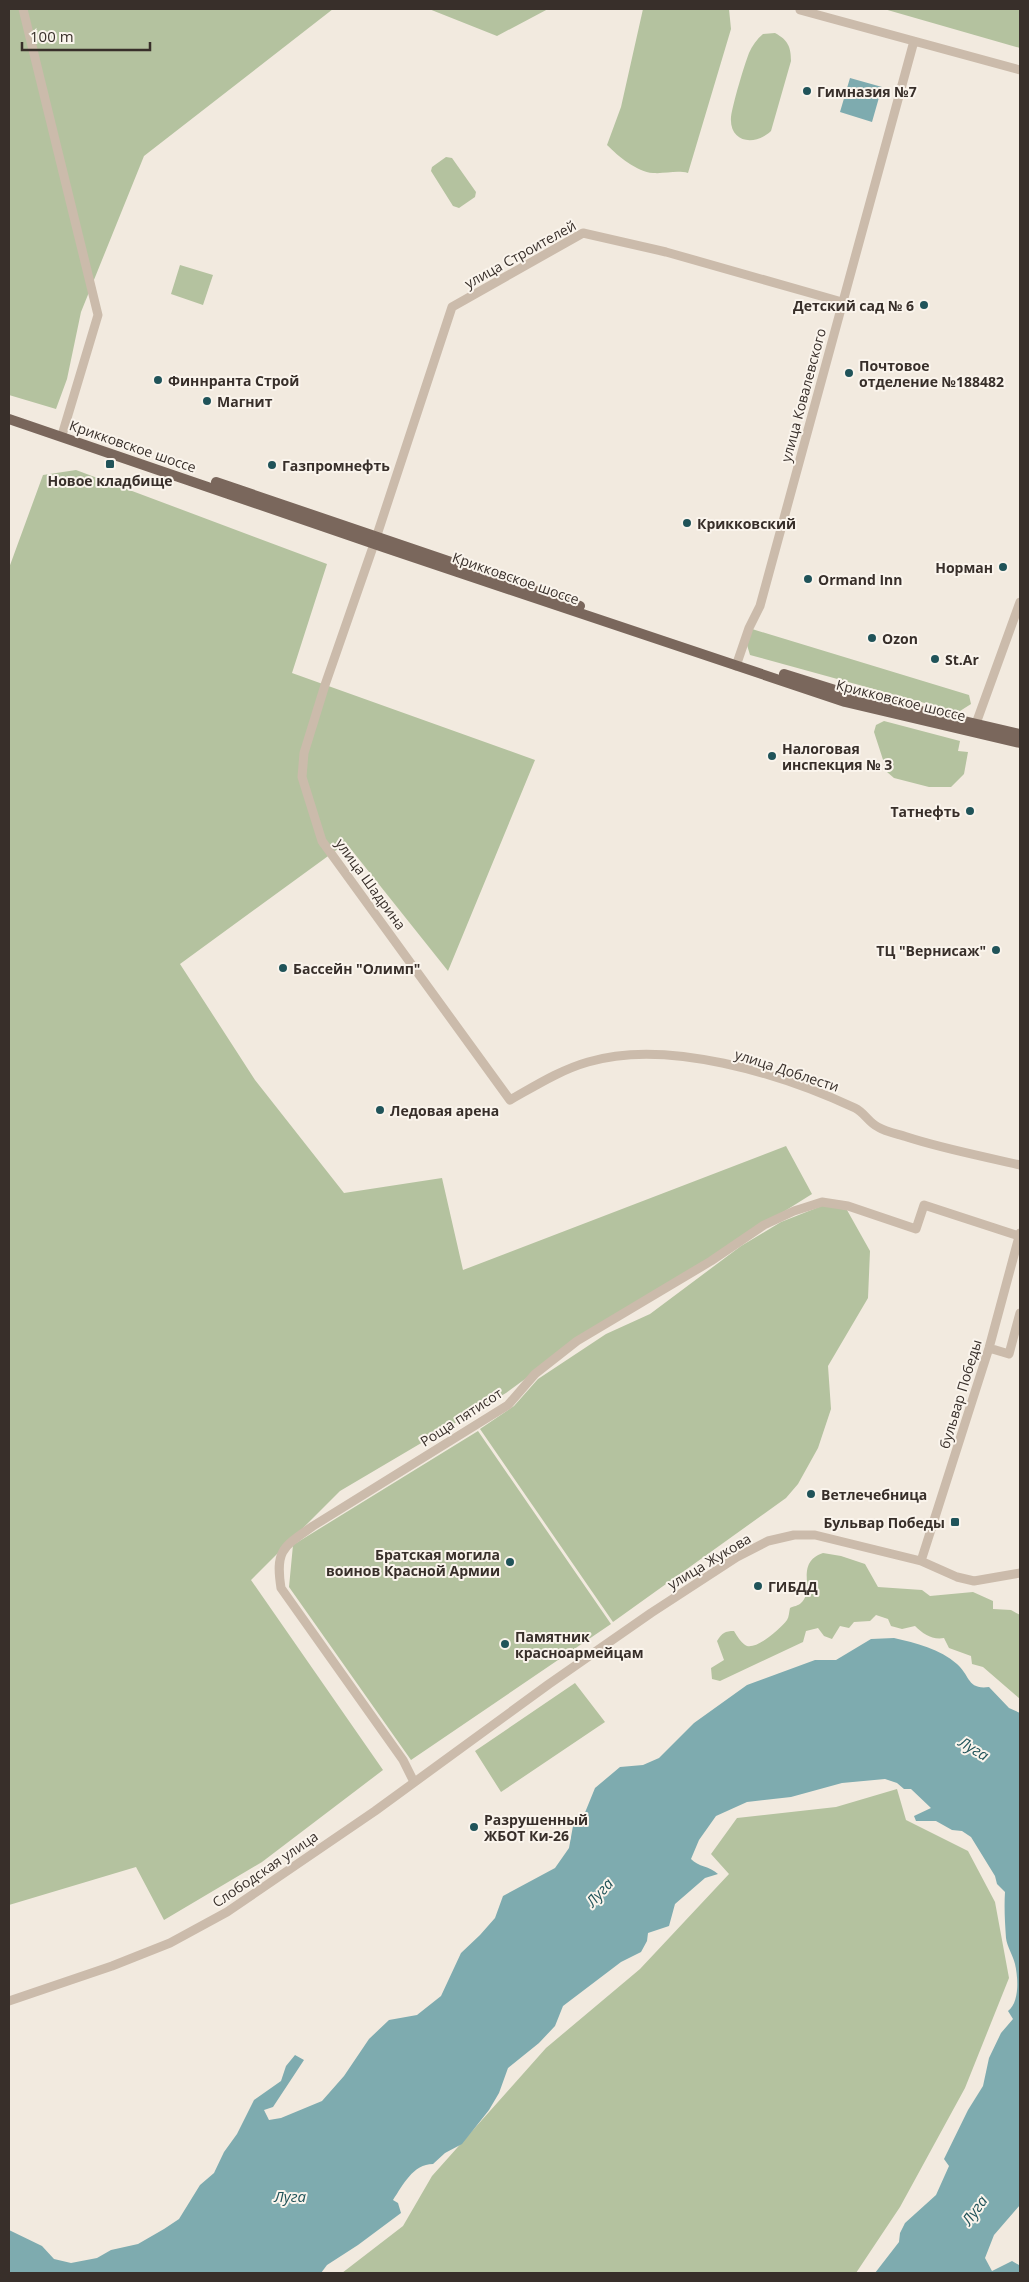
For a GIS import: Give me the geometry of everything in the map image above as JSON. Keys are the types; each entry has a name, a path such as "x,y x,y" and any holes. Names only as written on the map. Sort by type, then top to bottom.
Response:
{"main road":[{"path":"9,411 63,432"},
{"name":"Крикковское шоссе","path":"9,418 63,432 376,541 737,663 845,702 975,728 1020,743"},
{"path":"975,728 1020,734"}],"street":[{"path":"24,9 98,316 63,432"},
{"path":"800,10 1020,70"},
{"name":"улица Ковалевского","path":"737,663 762,597 914,41"},
{"name":"улица Строителей","path":"376,541 452,307 584,232 666,252 842,302"},
{"name":"улица Шадрина","path":"376,541 325,685 304,753 302,776 322,841 510,1100"},
{"path":"975,728 1020,602"},
{"name":"улица Доблести","path":"510,1100 560,1072 589,1061 634,1054 695,1057 760,1072 819,1093 857,1109 878,1127 934,1145 1020,1165"},
{"name":"Роща пятисот","path":"414,1782 403,1760 281,1588 278,1565 287,1545 313,1526 508,1405 535,1374 577,1341 711,1261 764,1225 794,1211 822,1202 848,1206 916,1229 924,1205 1020,1234"},
{"name":"бульвар Победы","path":"922,1561 989,1348 1020,1234"},
{"path":"989,1348 1009,1354 1020,1314"},
{"name":"улица Жукова","path":"511,1712 705,1577 768,1541 794,1535 815,1535 922,1561 957,1577 974,1581 1020,1573"},
{"name":"Слободская улица","path":"9,2001 112,1966 170,1943 227,1912 511,1712"}],"green space":[{"path":"9,9 333,9 144,156 81,312 67,379 56,409 9,395"},
{"path":"429,9 548,9 497,36"},
{"path":"643,9 729,9 731,29 688,173 657,173 641,170 628,163 607,145 621,107"},
{"path":"884,9 1020,9 1020,48"},
{"path":"775,33 788,44 791,61 771,131 757,139 744,139 738,137 731,125 731,117 739,85 749,53 755,43 763,34"},
{"path":"446,157 452,158 476,192 475,197 459,208 453,206 431,171 432,167"},
{"path":"180,265 213,275 203,305 171,294"},
{"path":"76,470 327,564 292,673 535,760 448,971 346,843 180,964 255,1080 344,1193 442,1178 463,1270 786,1146 812,1194 577,1341 506,1393 340,1491 251,1580 383,1770 262,1862 164,1920 136,1867 9,1905 9,568 43,475"},
{"path":"752,629 969,695 971,704 960,711 950,710 750,655 747,645"},
{"path":"884,721 960,741 958,751 968,752 964,774 951,787 929,787 894,778 887,772 874,732 876,725"},
{"path":"824,1205 847,1210 870,1251 868,1298 828,1366 831,1409 818,1448 798,1484 786,1498 613,1622 480,1429 514,1406 538,1379 606,1334 650,1314 741,1246 781,1222"},
{"path":"478,1431 611,1624 411,1760 289,1587 293,1545"},
{"path":"823,1553 841,1556 865,1564 878,1587 922,1590 930,1596 973,1592 993,1601 993,1609 1011,1610 1020,1615 1020,1699 983,1667 972,1664 971,1656 949,1648 944,1638 928,1636 915,1626 902,1629 891,1626 888,1619 876,1615 870,1621 854,1622 849,1628 840,1626 832,1639 824,1636 818,1628 806,1631 803,1642 720,1681 712,1679 711,1668 724,1660 717,1641 720,1636 726,1632 734,1631 743,1644 752,1646 775,1633 787,1620 790,1608 800,1604 805,1598 809,1563 814,1557"},
{"path":"575,1683 605,1722 501,1792 475,1751"},
{"path":"897,1789 906,1820 968,1851 995,1902 1009,1978 965,2088 900,2207 856,2273 342,2273 403,2226 432,2176 546,2048 640,1969 729,1874 711,1854 737,1818 836,1807"}],"water":[{"path":"850,78 882,87 872,122 840,112"},
{"name":"Луга","path":"894,1638 919,1644 943,1654 961,1668 973,1684 989,1687 1009,1708 1020,1713 1020,2205 994,2235 985,2258 992,2271 1012,2261 1019,2265 1020,2273 875,2273 899,2242 900,2233 905,2223 936,2195 949,2166 944,2159 968,2110 983,2086 989,2058 1001,2033 1013,2019 1008,2011 1015,2002 1017,1982 1015,1964 1006,1938 1005,1892 997,1884 995,1876 971,1837 962,1831 952,1830 936,1821 916,1821 914,1816 931,1808 911,1789 904,1789 897,1783 885,1779 842,1783 791,1797 747,1802 716,1816 699,1840 691,1859 718,1874 705,1878 675,1904 669,1926 648,1933 647,1941 641,1952 621,1962 563,2006 555,2026 539,2043 508,2068 499,2093 489,2110 462,2144 445,2153 433,2164 414,2171 409,2176 393,2200 398,2203 401,2213 327,2265 321,2273 9,2273 9,2230 42,2246 54,2259 71,2263 97,2258 111,2250 138,2244 179,2219 200,2185 214,2173 254,2100 281,2081 286,2066 295,2055 304,2060 273,2107 264,2110 269,2120 281,2118 322,2101 344,2076 369,2039 389,2020 417,2015 441,1996 461,1953 495,1918 503,1896 555,1868 569,1848 575,1815 584,1815 595,1788 620,1767 643,1765 659,1758 694,1723 747,1685 815,1660 836,1660 871,1639"}],"place":[{"name":"Гимназия №7","path":"807,91"},
{"name":"Детский сад № 6","path":"924,305"},
{"name":"Почтовое отделение №188482","path":"849,373"},
{"name":"Финнранта Строй","path":"158,380"},
{"name":"Магнит","path":"207,401"},
{"name":"Новое кладбище","path":"110,464"},
{"name":"Газпромнефть","path":"272,465"},
{"name":"Крикковский","path":"687,523"},
{"name":"Норман","path":"1003,567"},
{"name":"Ormand Inn","path":"808,579"},
{"name":"Ozon","path":"872,638"},
{"name":"St.Ar","path":"935,659"},
{"name":"Налоговая инспекция № 3","path":"772,756"},
{"name":"Татнефть","path":"970,811"},
{"name":"ТЦ \"Вернисаж\"","path":"996,950"},
{"name":"Бассейн \"Олимп\"","path":"283,968"},
{"name":"Ледовая арена","path":"380,1110"},
{"name":"Ветлечебница","path":"811,1494"},
{"name":"Бульвар Победы","path":"955,1522"},
{"name":"Братская могила воинов Красной Армии","path":"510,1562"},
{"name":"ГИБДД","path":"758,1586"},
{"name":"Памятник красноармейцам","path":"505,1644"},
{"name":"Разрушенный ЖБОТ Ки-26","path":"474,1827"}]}
